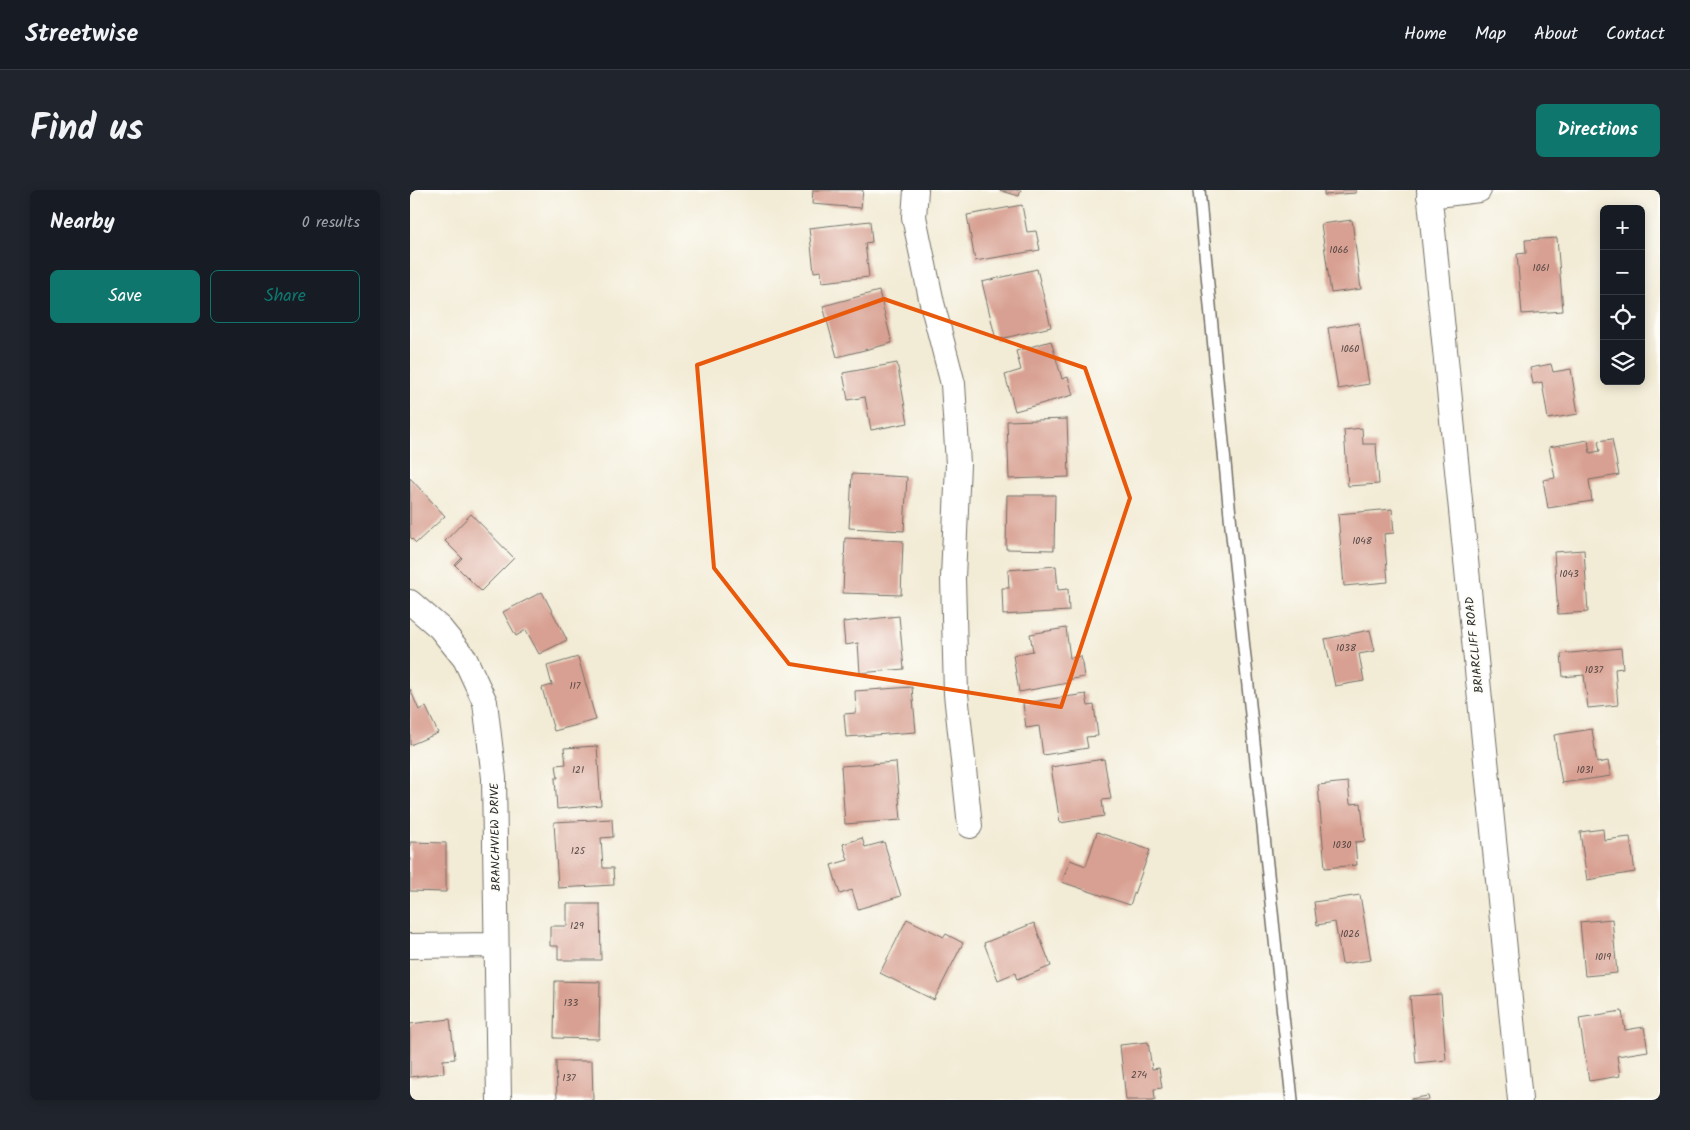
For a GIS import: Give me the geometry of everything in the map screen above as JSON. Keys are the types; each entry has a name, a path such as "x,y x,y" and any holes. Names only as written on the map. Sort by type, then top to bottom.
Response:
{"street":[{"path":"916,190 914,217 932,303 953,384 958,464 953,578 956,694 970,826"},
{"path":"1429,193 1479,190"},
{"name":"BRIARCLIFF ROAD","path":"1429,193 1520,1100"},
{"name":"BRANCHVIEW DRIVE","path":"410,602 440,628 465,659 485,702 494,778 499,1100"},
{"path":"410,946 496,945"}],"lane":[{"path":"1199,190 1292,1100"}],"highlighted area":[{"path":"884,299 1085,368 1130,498 1061,707 789,664 714,568 697,365"}],"building":[{"path":"813,190 863,190 861,208 812,204"},
{"path":"999,190 1021,190 1019,196"},
{"path":"1324,190 1356,190 1356,193 1324,195"},
{"path":"1022,205 1027,232 1036,231 1040,250 975,261 967,215"},
{"path":"1352,220 1361,289 1331,293 1321,224"},
{"path":"870,221 872,242 865,243 869,277 822,282 821,271 814,272 809,228"},
{"path":"1557,238 1563,311 1522,314 1517,254 1526,253 1525,240"},
{"path":"1037,269 1051,327 996,340 982,282"},
{"path":"879,291 892,343 837,357 823,306"},
{"path":"1359,323 1369,384 1338,389 1328,328"},
{"path":"1051,341 1062,379 1068,377 1073,395 1015,411 1005,375 1021,370 1016,351"},
{"path":"897,363 908,423 871,430 865,397 848,400 843,373"},
{"path":"1551,364 1553,372 1571,369 1578,414 1548,419 1542,382 1533,384 1530,368"},
{"path":"1067,419 1069,477 1009,479 1007,421"},
{"path":"1362,428 1363,444 1376,444 1379,484 1348,486 1344,430"},
{"path":"1612,439 1619,475 1589,480 1592,501 1548,508 1543,480 1555,478 1549,447 1588,440 1590,453 1600,451 1598,441"},
{"path":"852,474 907,477 904,531 849,528"},
{"path":"410,478 445,516 416,543 410,537"},
{"path":"1007,495 1055,495 1054,550 1006,549"},
{"path":"1392,509 1394,533 1384,534 1388,582 1344,586 1338,514"},
{"path":"471,514 514,558 481,591 455,565 462,558 445,541"},
{"path":"845,538 903,541 901,595 843,593"},
{"path":"1584,550 1588,612 1558,614 1554,552"},
{"path":"1056,566 1058,590 1068,589 1069,611 1003,615 1002,588 1009,588 1008,570"},
{"path":"542,592 567,640 539,654 526,630 516,636 503,612"},
{"path":"899,616 904,669 860,673 858,643 845,645 843,622"},
{"path":"1066,628 1070,658 1081,656 1084,677 1067,680 1068,683 1019,692 1013,655 1033,651 1030,634"},
{"path":"1370,630 1375,651 1359,654 1364,681 1335,686 1325,639"},
{"path":"1621,648 1623,668 1615,669 1618,705 1588,708 1584,675 1563,677 1561,654"},
{"path":"578,657 596,720 554,731 542,688 552,685 547,666"},
{"path":"912,687 916,732 846,737 844,714 856,713 855,691"},
{"path":"410,689 419,710 426,707 438,733 410,745"},
{"path":"1086,694 1088,706 1094,705 1098,736 1086,737 1088,748 1043,755 1039,726 1026,728 1023,703"},
{"path":"1592,729 1597,763 1608,761 1611,776 1562,783 1554,735"},
{"path":"597,746 601,805 557,809 555,778 558,778 556,765 566,764 564,748"},
{"path":"1104,759 1111,799 1102,800 1104,816 1060,823 1051,767"},
{"path":"896,762 901,820 845,824 841,766"},
{"path":"1348,782 1350,804 1361,803 1365,841 1355,842 1357,865 1325,868 1318,785"},
{"path":"612,819 613,837 601,838 603,868 613,868 614,885 558,888 554,822"},
{"path":"1603,829 1604,840 1630,837 1635,872 1587,880 1580,832"},
{"path":"1097,832 1150,850 1130,905 1062,882 1070,860 1086,866"},
{"path":"862,838 865,847 884,842 901,896 858,909 852,890 840,894 831,865 848,860 843,844"},
{"path":"410,842 446,843 446,892 410,891"},
{"path":"1360,895 1371,960 1342,964 1335,922 1317,925 1314,902"},
{"path":"567,904 600,904 601,960 558,960 558,946 550,946 550,926 567,926"},
{"path":"907,919 944,937 946,934 963,943 934,1000 880,973"},
{"path":"1612,919 1617,973 1585,976 1580,922"},
{"path":"1034,923 1051,966 1017,980 1015,973 998,980 984,943"},
{"path":"555,981 600,982 599,1039 554,1038"},
{"path":"1441,994 1446,1060 1416,1063 1410,996"},
{"path":"1622,1011 1625,1030 1644,1027 1648,1051 1617,1056 1620,1076 1589,1081 1579,1018"},
{"path":"450,1019 455,1059 443,1060 444,1073 410,1077 410,1024"},
{"path":"1148,1042 1152,1069 1159,1068 1162,1088 1154,1089 1155,1100 1126,1100 1120,1045"},
{"path":"556,1061 592,1061 593,1100 557,1100"},
{"path":"1428,1096 1429,1100 1410,1100 1410,1099"}]}
